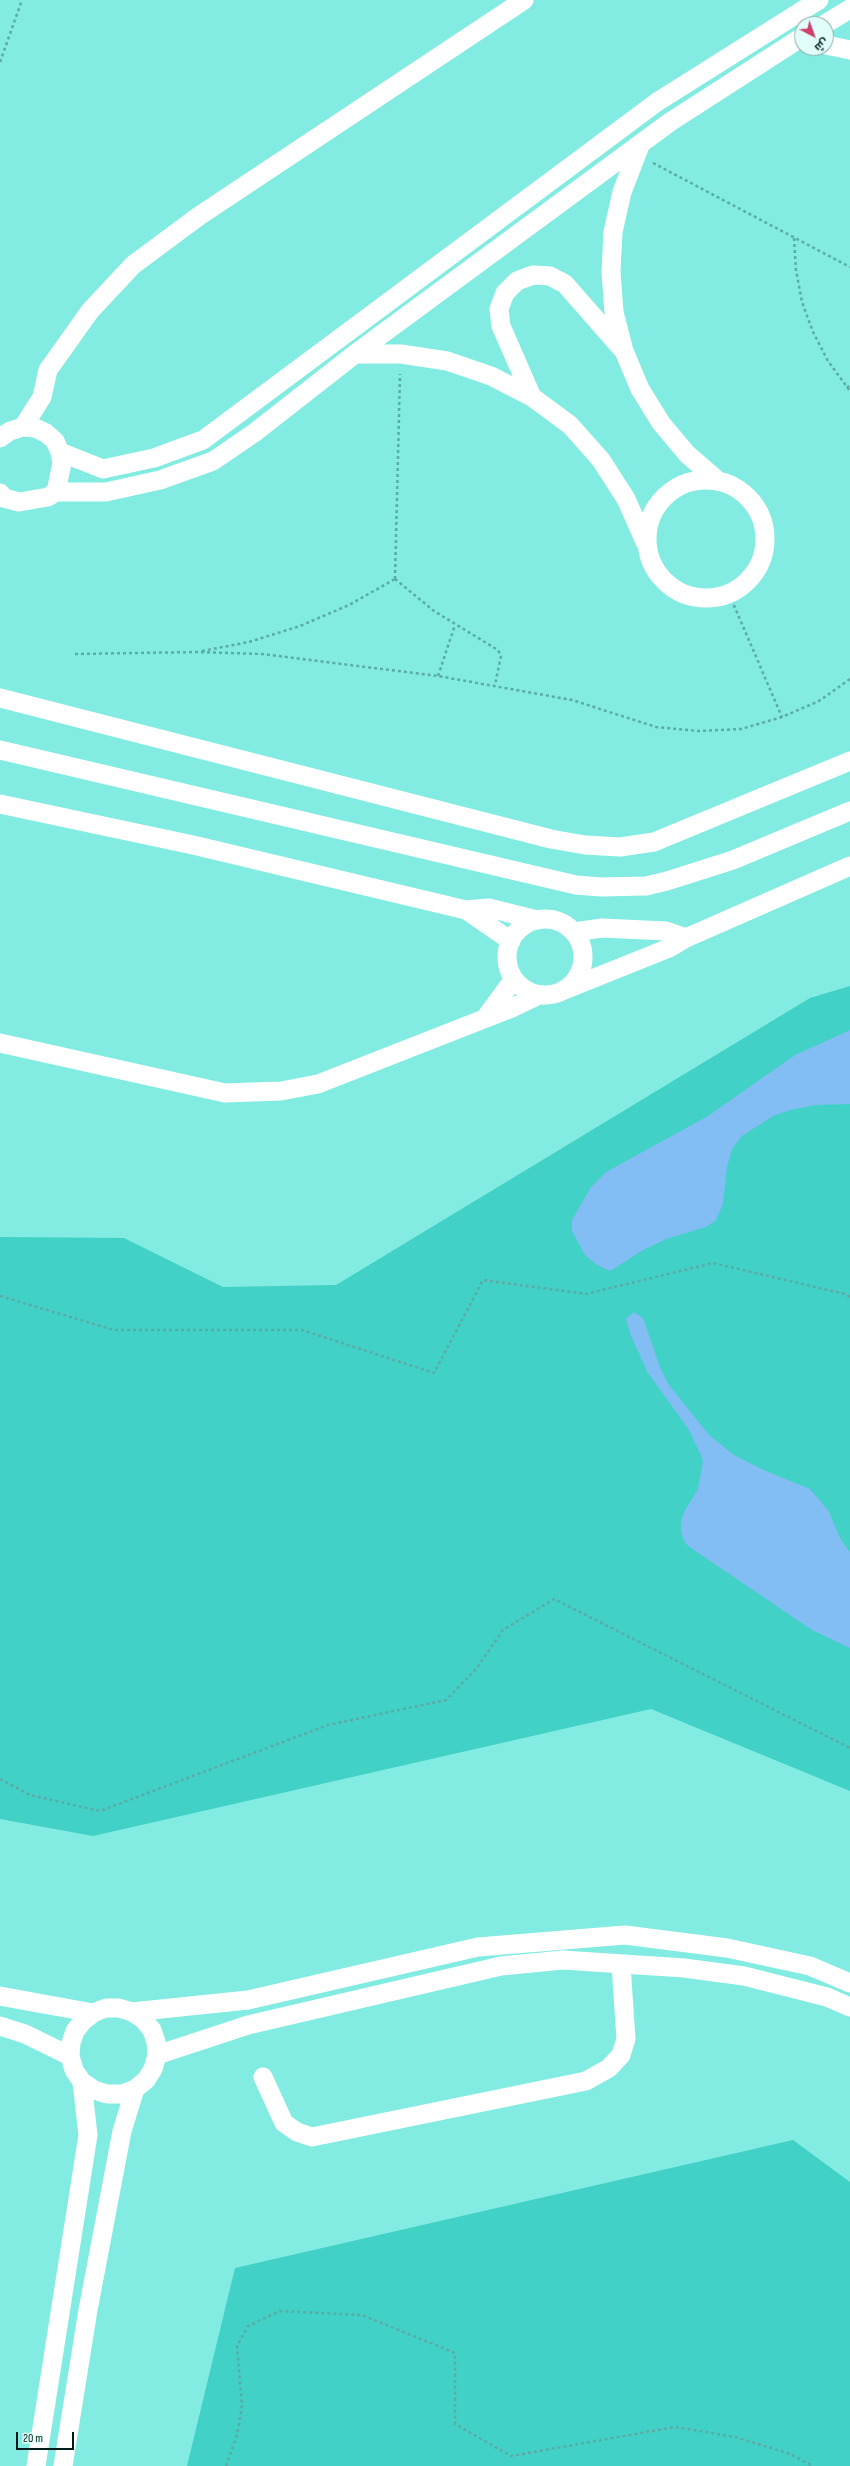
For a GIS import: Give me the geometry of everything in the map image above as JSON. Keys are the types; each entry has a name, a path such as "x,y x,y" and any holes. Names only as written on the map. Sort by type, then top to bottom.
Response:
{"street":[{"path":"495,0 519,3"},
{"path":"60,452 103,469 154,458 203,440 657,102 819,0"},
{"path":"23,427 42,396 48,370 90,312 132,265 199,216 519,3"},
{"path":"834,19 850,9"},
{"path":"0,493 4,498 19,502 34,501 48,497 56,492 106,492 160,480 213,461 254,433 355,354 639,149 670,122 794,44"},
{"path":"834,47 850,50"},
{"path":"639,149 622,192 613,232 611,272 614,312 624,351 640,389 661,423 687,454 717,480"},
{"path":"532,397 501,326 499,309 505,294 517,281 533,275 550,276 565,284 624,351"},
{"path":"355,354 401,354 447,361 491,376 532,397 570,425 602,460 626,499 650,560 659,577 674,590 691,597 710,598 729,594 745,584 757,569 764,551 765,532 760,514 750,498 735,486 717,480 700,479 682,484 667,494 655,507 648,524 644,542"},
{"path":"0,438 10,431 23,427 35,428 46,433 55,441 60,452 62,463 56,492"},
{"path":"0,698 551,839 620,847 654,842 850,761"},
{"path":"0,750 576,885 601,887 646,886 667,881 733,860 850,811"},
{"path":"0,804 193,845 466,910 490,908 537,920 553,920 564,924 574,932 583,954 582,965 571,984 562,991"},
{"path":"537,920 518,931 511,941 508,952 508,965 514,979 528,991 551,995 669,948 686,938 850,866"},
{"path":"466,910 511,941"},
{"path":"574,932 602,928 658,930 686,938"},
{"path":"486,1017 514,979"},
{"path":"0,1043 225,1093 281,1091 318,1084 540,994"},
{"path":"132,2012 248,2000 478,1947 625,1934 734,1950 810,1966 850,1983"},
{"path":"157,2056 248,2025 501,1966 563,1960 684,1968 744,1976 827,1997 850,2007"},
{"path":"263,2078 284,2123 297,2132 312,2137 586,2080 609,2068 621,2054 626,2039 621,1964"},
{"path":"0,1996 93,2013"},
{"path":"106,2008 119,2008 132,2012 143,2019 152,2030 156,2042 157,2056 153,2069 146,2080 135,2089 122,2094 107,2094 94,2090 82,2082 74,2070 70,2056 71,2043 75,2031 83,2020 93,2013 106,2008"},
{"path":"0,2026 25,2034 70,2056"},
{"path":"36,2466 88,2135 82,2082"},
{"path":"63,2466 93,2286 122,2131 135,2089"}],"path":[{"path":"0,62 22,0"},
{"path":"639,149 794,238 850,267"},
{"path":"794,238 796,270 802,302 813,332 828,361 850,391"},
{"path":"395,579 401,354"},
{"path":"847,388 850,385"},
{"path":"395,579 455,625 498,650 501,656 495,685"},
{"path":"198,652 249,642 300,626 349,605 395,579"},
{"path":"729,594 782,717"},
{"path":"438,676 455,625"},
{"path":"76,654 198,652 262,654 438,676 495,685 572,700 615,715 670,728 698,731 741,729 782,717 819,701 850,679"},
{"path":"0,1296 114,1330 302,1330 434,1373 483,1280 586,1294 713,1263 844,1294 850,1297"},
{"path":"0,1779 30,1795 100,1811 328,1725 446,1700 476,1669 503,1630 554,1599 850,1748"},
{"path":"226,2466 237,2435 242,2406 237,2346 248,2326 280,2310 362,2315 455,2353 455,2424 511,2456 675,2427 736,2437 790,2454 813,2466"}],"shaded area":[{"path":"850,986 850,1791 651,1709 93,1836 0,1819 0,1237 124,1238 223,1287 336,1285 810,998"},
{"path":"850,1030 850,1104 816,1105 790,1110 773,1116 742,1136 732,1149 727,1167 723,1204 716,1220 706,1227 666,1239 643,1250 610,1271 597,1265 585,1255 572,1231 572,1220 591,1187 606,1172 708,1116 795,1055"},
{"path":"634,1312 643,1318 661,1370 669,1385 709,1435 734,1455 761,1469 810,1489 828,1510 841,1540 850,1552 850,1648 812,1630 688,1546 684,1541 681,1531 681,1521 685,1510 698,1489 703,1460 689,1430 648,1373 631,1336 626,1319"},
{"path":"793,2140 850,2182 850,2466 187,2466 235,2268"}]}
